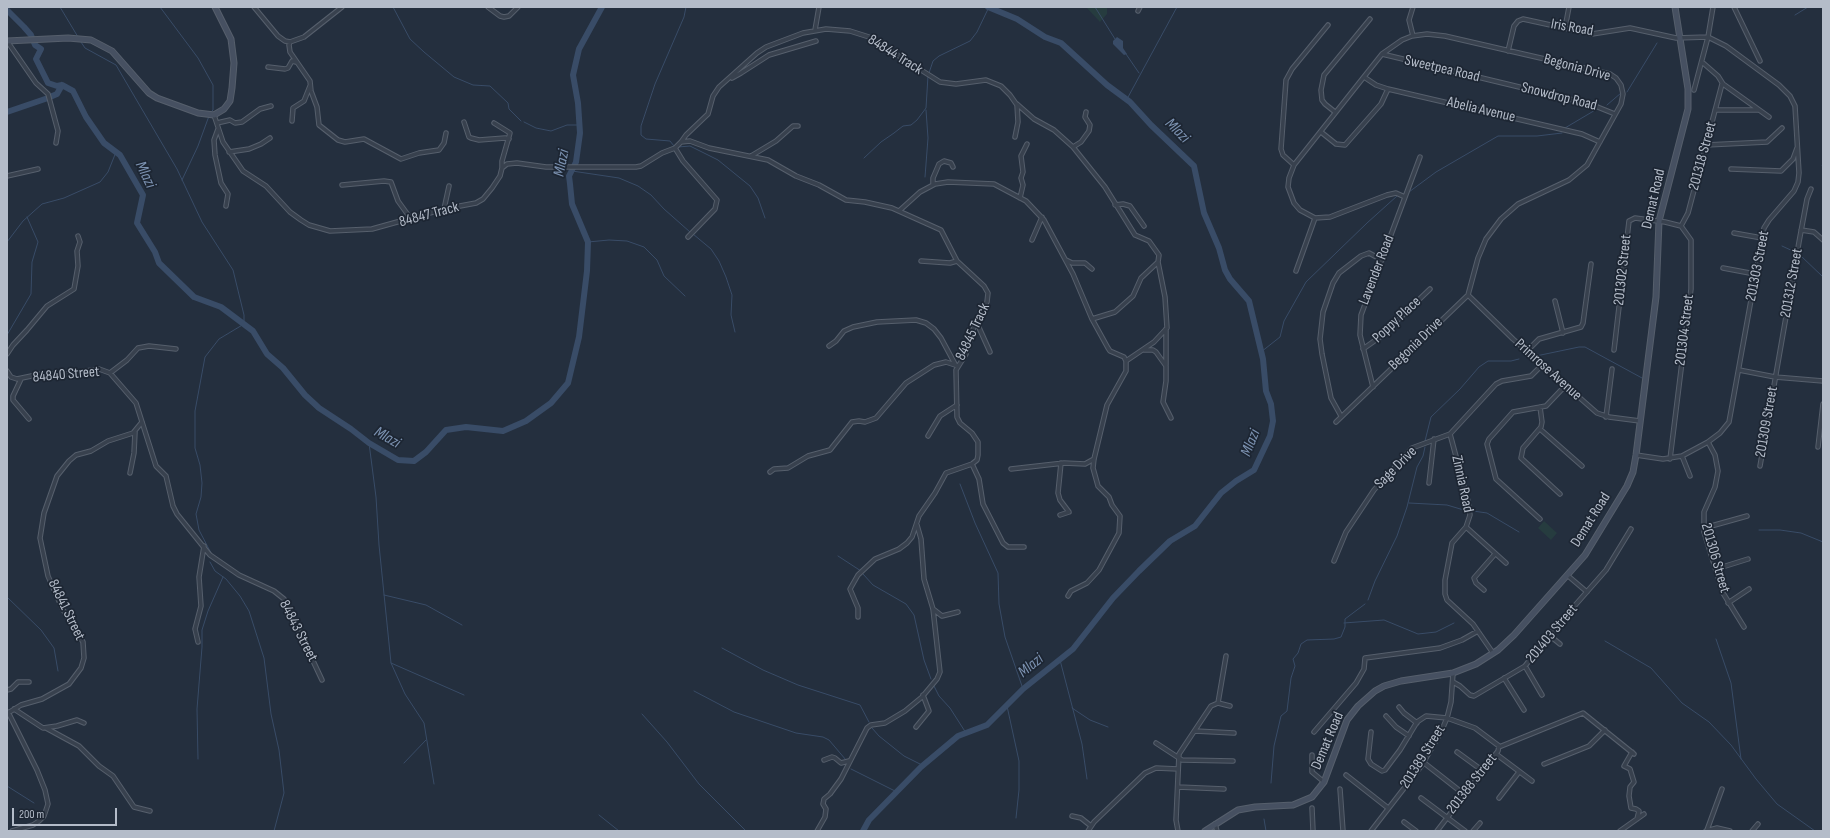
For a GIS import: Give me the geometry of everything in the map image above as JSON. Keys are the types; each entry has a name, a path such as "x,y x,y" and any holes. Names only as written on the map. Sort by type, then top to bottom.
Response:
{"street":[{"path":"56,144 58,131 48,94 36,83 7,41 90,39 112,51 149,93 155,97 168,104 198,113 214,115 224,109 230,101 234,62 231,39 215,7"},
{"path":"254,7 278,36 285,41 290,42 304,37 342,7"},
{"path":"488,7 504,17 509,16 518,7"},
{"path":"815,30 819,7"},
{"path":"1413,7 1409,20 1413,36"},
{"path":"1565,28 1569,7"},
{"name":"Demat Road","path":"1204,831 1231,814 1245,809 1287,806 1301,803 1315,794 1324,782 1345,724 1366,698 1384,686 1401,680 1453,673 1476,664 1493,653 1514,635 1568,575 1589,549 1626,486 1633,472 1636,455 1656,293 1659,221 1688,109 1688,90 1675,7"},
{"path":"1694,90 1708,36 1713,7"},
{"path":"1734,7 1760,60"},
{"path":"1336,112 1322,100 1321,90 1324,75 1370,18"},
{"name":"Iris Road","path":"1508,50 1514,26 1520,20 1525,19 1592,34 1630,28 1681,38"},
{"path":"1294,165 1283,154 1282,149 1286,80 1292,69 1328,25"},
{"name":"84844 Track","path":"681,142 708,114 715,91 766,46 815,30 838,30 862,34 876,40 940,82 956,84 986,80 1000,86 1034,119 1054,130 1073,147 1105,187 1135,235 1153,244 1159,255 1158,262 1165,297 1166,330 1166,381 1163,402 1171,418"},
{"name":"Begonia Drive","path":"1314,218 1300,210 1290,196 1288,187 1289,178 1294,165 1382,54 1402,40 1413,36 1427,34 1445,36 1613,76 1621,85 1623,94 1622,101 1587,165 1577,174 1526,200 1501,218 1486,239 1478,258 1468,294 1336,422"},
{"path":"1681,38 1708,36"},
{"name":"201303 Street","path":"1636,455 1670,459 1682,456 1708,442 1720,433 1729,422 1762,238 1768,220 1797,186 1799,173 1796,111 1792,100 1787,92 1779,85 1726,46 1708,36"},
{"path":"727,80 741,74 769,55 816,41"},
{"path":"290,42 290,52 310,81 310,86 317,108 318,122 321,127 332,137 342,142 366,140 401,159 419,153 439,150 444,143 446,133"},
{"name":"Sweetpea Road","path":"1382,54 1502,84"},
{"path":"268,67 285,69 288,68 292,61 296,62"},
{"path":"1702,62 1718,76 1722,84 1769,118"},
{"name":"Abelia Avenue","path":"1364,77 1376,85 1388,89 1582,134 1600,142"},
{"name":"Snowdrop Road","path":"1502,84 1595,105 1615,114"},
{"name":"201318 Street","path":"1682,226 1688,214 1722,84"},
{"path":"292,120 292,108 304,101 310,86"},
{"path":"1321,132 1336,144 1345,145 1381,104 1388,89"},
{"path":"1014,100 1018,114 1015,138"},
{"path":"217,123 230,120 235,123 242,122 260,109 271,106"},
{"path":"1715,110 1758,110"},
{"path":"1073,147 1083,140 1089,131 1090,125 1085,117 1086,112"},
{"name":"84847 Track","path":"214,115 218,129 229,152 243,171 266,186 290,212 309,225 319,229 341,232 372,229 444,209 476,203 483,199 498,178 509,139"},
{"path":"464,122 469,138 479,140 509,139 509,132 494,123"},
{"path":"751,156 776,141 793,126 798,126"},
{"path":"1706,145 1767,142 1782,128"},
{"path":"218,129 214,140 215,155 220,178 228,194 226,206"},
{"path":"229,152 249,149 270,138"},
{"name":"84845 Track","path":"681,142 690,141 709,148 751,156 773,163 846,200 878,204 899,211 941,230 957,261 984,286 988,294 987,302 976,321 966,354 956,365 958,420 975,436 978,442 977,460 972,464"},
{"path":"502,168 511,163 546,167 636,167 641,166 662,153 675,148 681,142"},
{"path":"1020,198 1023,185 1021,178 1023,172 1022,156 1027,144"},
{"path":"1731,169 1781,170 1791,161 1798,147"},
{"path":"675,148 683,161 713,196 717,203 712,213 696,227 688,237"},
{"name":"Lavender Road","path":"1373,386 1360,335 1361,315 1420,158"},
{"path":"933,185 933,178 939,164 944,162 951,164 953,167"},
{"path":"7,176 38,169"},
{"path":"342,185 384,181 391,182 398,200 411,219"},
{"path":"899,211 914,197 933,185 948,182 994,184 1020,198 1042,217 1082,293 1092,319 1110,351 1124,357 1126,361 1126,371 1107,405 1093,468 1096,482 1103,492 1109,497 1112,505 1120,516 1120,530 1099,570 1087,583 1072,591 1068,596"},
{"path":"444,209 449,186"},
{"name":"201312 Street","path":"1775,377 1807,199 1811,189"},
{"path":"1296,271 1314,218 1330,217 1392,194 1400,194 1405,197"},
{"path":"1115,205 1123,204 1130,206 1144,226"},
{"path":"1032,240 1042,217"},
{"name":"201302 Street","path":"1614,350 1630,219 1635,218 1659,221"},
{"path":"1659,221 1671,222 1682,226"},
{"name":"201304 Street","path":"1670,459 1690,290 1691,240 1682,226"},
{"path":"1802,230 1814,232 1823,240"},
{"path":"1734,233 1762,238"},
{"path":"7,354 47,306 54,300 72,291 75,286 78,266 77,251 80,240 78,236"},
{"path":"1341,416 1331,398 1322,354 1320,339 1323,312 1333,283 1339,273 1361,256 1369,253 1382,260"},
{"path":"1065,260 1072,263 1084,263 1092,269"},
{"path":"921,261 950,263 957,261"},
{"path":"1092,319 1115,312 1135,294 1143,275 1158,262"},
{"path":"1527,351 1539,339 1578,329 1583,323 1591,264"},
{"path":"1723,268 1755,274"},
{"name":"Poppy Place","path":"1363,349 1374,343 1430,289"},
{"name":"Primrose Avenue","path":"1468,294 1542,365 1593,409 1606,417 1640,421"},
{"path":"1555,301 1563,333"},
{"path":"829,346 836,341 844,331 853,327 877,322 916,320 926,323 941,338 956,365"},
{"path":"976,321 990,352"},
{"path":"1126,361 1143,350 1166,330"},
{"path":"110,373 127,360 138,348 163,346 176,349"},
{"path":"1143,350 1153,350 1156,352 1166,366"},
{"path":"770,472 774,469 788,468 808,456 827,452 834,447 852,422 865,422 876,418 903,386 916,376 940,362 956,365"},
{"name":"Sage Drive","path":"1334,561 1346,532 1374,490 1412,448 1450,434 1496,384 1502,381 1531,376 1542,365"},
{"name":"84840 Street","path":"8,372 13,378 21,380 35,375 66,374 99,369 110,373 120,385"},
{"path":"1606,417 1612,369"},
{"path":"1739,370 1775,377 1823,381"},
{"name":"201309 Street","path":"1760,466 1775,377"},
{"path":"21,380 13,396 13,400 29,419"},
{"name":"84843 Street","path":"120,385 136,403 156,466 159,470 165,473 168,479 174,509 210,555 248,580 274,590 284,599 322,680"},
{"path":"1540,519 1496,479 1487,444 1492,435 1513,412 1550,404 1565,386"},
{"path":"1818,447 1823,404"},
{"path":"928,436 940,416 957,405"},
{"path":"1540,407 1542,422 1540,429 1523,448 1521,458 1560,494"},
{"path":"130,473 134,453 135,432 142,422"},
{"path":"1540,429 1582,466"},
{"name":"84841 Street","path":"8,712 21,705 42,699 69,684 81,668 84,658 83,642 62,608 48,576 40,538 44,513 57,476 69,461 76,456 90,451 108,441 135,432"},
{"name":"Zinnia Road","path":"1450,434 1468,501 1470,515 1466,527 1452,543 1444,591 1448,600 1467,618 1493,653"},
{"path":"1428,483 1434,440"},
{"name":"201306 Street","path":"1708,442 1716,460 1718,477 1704,512 1704,528 1723,593 1744,626"},
{"path":"1682,456 1690,476"},
{"path":"1011,469 1062,463 1085,464 1094,459"},
{"path":"1060,515 1069,512 1060,500 1058,493 1062,463"},
{"path":"858,617 856,604 850,591 855,579 875,559 899,549 907,543 912,537 919,516 935,494 946,472 972,464 979,479 983,504 1003,543 1008,547 1024,547"},
{"path":"1704,528 1746,516"},
{"path":"817,831 825,817 824,799 836,787 867,728 871,725 885,723 916,703 937,679 940,672 933,609 924,580 921,539 917,524"},
{"path":"1466,527 1506,563"},
{"name":"201403 Street","path":"1453,682 1470,695 1474,696 1525,666 1549,635 1612,562 1631,529"},
{"path":"198,642 195,629 201,606 199,577 204,546"},
{"path":"1484,590 1476,583 1474,578 1495,554"},
{"path":"1716,569 1748,560"},
{"name":"201403 Street","path":"1568,575 1587,592"},
{"path":"1728,603 1750,590"},
{"path":"933,609 942,616 958,612"},
{"path":"1314,732 1356,683 1364,669 1365,658 1440,648 1462,640 1478,631"},
{"path":"1549,635 1560,644"},
{"path":"1218,703 1226,656"},
{"path":"1525,666 1542,695"},
{"name":"201389 Street","path":"1370,831 1423,762 1447,718 1452,697 1453,673"},
{"path":"1504,678 1524,710"},
{"path":"7,690 11,689 18,682 29,682"},
{"path":"916,727 929,711 923,695"},
{"path":"1178,831 1176,820 1178,769 1181,750 1211,706 1218,703 1230,706"},
{"path":"1371,732 1368,759 1371,764 1382,771 1385,770 1417,723 1404,713 1400,707"},
{"path":"14,709 39,726 46,728 80,746 98,766 113,776 134,807 150,811"},
{"path":"8,712 38,770 48,804 44,816 39,821 33,825 12,831"},
{"path":"1499,747 1583,713 1633,753 1624,766 1630,769 1634,782 1630,787 1629,796 1632,808 1639,811 1637,819"},
{"name":"201388 Street","path":"1417,723 1422,718 1431,715 1447,718 1475,728 1498,744 1499,747 1496,754 1436,831"},
{"path":"1386,716 1396,727 1409,736"},
{"path":"46,728 77,720 84,723"},
{"path":"1544,764 1589,746 1605,730"},
{"path":"1195,731 1234,733"},
{"path":"1156,743 1182,760 1234,762"},
{"path":"1457,752 1483,771"},
{"path":"1496,754 1532,781"},
{"path":"1312,755 1312,772 1324,782"},
{"path":"824,760 835,758 842,763 847,763 851,760"},
{"path":"1423,762 1465,795"},
{"path":"1088,831 1091,826 1133,784 1149,770 1156,768 1178,769"},
{"path":"1500,798 1519,772"},
{"path":"1346,774 1388,808"},
{"path":"1178,787 1224,789"},
{"path":"1340,789 1343,831"},
{"path":"1706,831 1722,790"},
{"path":"1421,798 1465,831"},
{"path":"1312,808 1313,831"},
{"path":"1620,831 1644,814"},
{"path":"1072,816 1081,818 1091,826"},
{"path":"1404,822 1416,831"},
{"path":"1473,831 1480,823"},
{"path":"1215,824 1217,831"},
{"path":"1752,831 1758,824"},
{"path":"1706,831 1717,828 1730,831"}],"green space":[{"path":"1086,7 1107,7 1107,14 1100,22"},
{"path":"1544,521 1557,533 1551,540 1538,528"}],"water":[{"path":"1117,37 1123,41 1123,48 1127,54 1124,55 1113,44 1113,41"}],"waterway":[{"path":"60,7 78,37"},
{"path":"160,7 198,58 213,85 213,110 211,112"},
{"path":"393,7 410,39 424,52 454,77 473,85 490,86 508,103 509,109 521,121"},
{"name":"Mlazi","path":"7,10 31,35 35,45 41,49 36,59 48,83 57,86 62,85 73,91 86,117 104,143 120,155 143,195 137,223 155,252 159,263 194,297 221,307 253,331 267,354 283,368 305,395 319,408 369,443 398,460 414,461 426,452 446,430 466,427 503,431 526,421 551,403 568,383 579,337 587,271 588,242 572,204 569,176 576,162 580,133 578,103 573,75 579,49 602,7"},
{"path":"674,146 670,141 646,139 641,135 641,126 655,84 684,17 686,7"},
{"name":"Mlazi","path":"863,831 869,820 921,767 958,736 987,725 1023,689 1073,649 1113,598 1139,571 1170,541 1195,526 1221,493 1236,481 1254,470 1270,436 1273,421 1271,404 1266,391 1263,359 1249,301 1230,279 1225,270 1219,248 1204,213 1194,166 1151,125 1130,102 1107,85 1061,43 1045,37 1017,19 988,7"},
{"path":"929,73 933,61 939,56 970,41 977,32 989,7"},
{"path":"1095,7 1115,39"},
{"path":"1127,99 1177,7"},
{"path":"1795,15 1808,7"},
{"path":"81,42 85,48 116,65 177,169 202,222 233,270 244,315 244,324 219,339 205,357 195,411 195,448 200,465 202,483 201,497 196,514 199,530 211,553"},
{"path":"1627,92 1657,43"},
{"path":"1126,54 1139,73"},
{"path":"864,158 881,142 903,126 911,125 917,120 926,108 928,76"},
{"path":"50,97 57,94 62,85"},
{"path":"1607,105 1621,93"},
{"path":"7,112 48,98"},
{"path":"1565,128 1597,109"},
{"path":"925,177 928,138 926,110"},
{"path":"182,180 198,146 209,116"},
{"path":"524,122 536,128 551,131 567,125 580,125"},
{"path":"1409,192 1436,172 1498,136 1537,136 1562,133"},
{"path":"678,147 690,146 718,160 750,186 758,198 765,218"},
{"path":"7,242 23,221 42,204 64,198 100,182 108,172 116,152"},
{"path":"572,171 619,178 638,186 651,195 664,209 690,232"},
{"path":"1261,352 1280,337 1284,321 1306,282 1397,196"},
{"path":"7,335 31,294 32,262 38,242 27,217"},
{"path":"693,234 711,249 719,261 726,277 732,295 731,315 735,332"},
{"path":"588,242 609,240 627,241 644,247 657,260 664,276 685,296"},
{"path":"1782,246 1795,252"},
{"path":"1801,256 1823,277"},
{"path":"1536,356 1585,347 1642,378"},
{"path":"1425,441 1431,417 1460,389 1479,367 1488,361 1511,361 1519,359"},
{"path":"369,443 376,497 379,545 391,663 405,694 424,723 434,784"},
{"path":"1368,600 1375,581 1397,536 1407,507 1417,467 1423,456 1425,447"},
{"path":"960,484 975,523 998,573 999,604 1005,637 1023,689"},
{"path":"1409,503 1447,505 1467,511"},
{"path":"1473,511 1487,513 1519,532"},
{"path":"1759,530 1780,530 1801,533 1823,542"},
{"path":"838,556 861,571"},
{"path":"210,562 215,571 226,579 240,596 249,611 264,658 271,714 279,750 284,793 274,831"},
{"path":"863,574 873,585 906,604 914,615 924,660 931,679"},
{"path":"198,759 197,709 202,630 208,611 223,577"},
{"path":"384,595 426,605 462,625"},
{"path":"7,597 41,630 54,648 58,671"},
{"path":"1271,783 1274,746 1281,716 1287,711 1291,678 1295,666 1293,659 1298,653 1301,644 1307,640 1334,639 1341,637 1345,627 1345,619 1365,604"},
{"path":"1344,623 1384,620 1418,634 1436,632 1454,623"},
{"path":"1716,639 1731,683 1741,759"},
{"path":"1605,641 1651,668 1682,703 1709,722 1731,745 1777,804 1815,831"},
{"path":"722,648 763,670 798,685 860,705 869,722"},
{"path":"1060,660 1082,744 1087,779"},
{"path":"391,663 464,695"},
{"path":"934,686 939,696 950,708 966,733"},
{"path":"694,691 734,712 796,733 823,737 829,740 846,760"},
{"path":"1007,706 1019,761 1019,790 1016,818"},
{"path":"1072,708 1090,720 1108,727"},
{"path":"642,714 667,742 699,784 746,831"},
{"path":"872,728 879,736 904,756 924,766"},
{"path":"404,763 426,740"},
{"path":"851,769 897,792"},
{"path":"7,786 34,803"},
{"path":"599,815 619,831"},
{"path":"1264,819 1266,831"}]}
